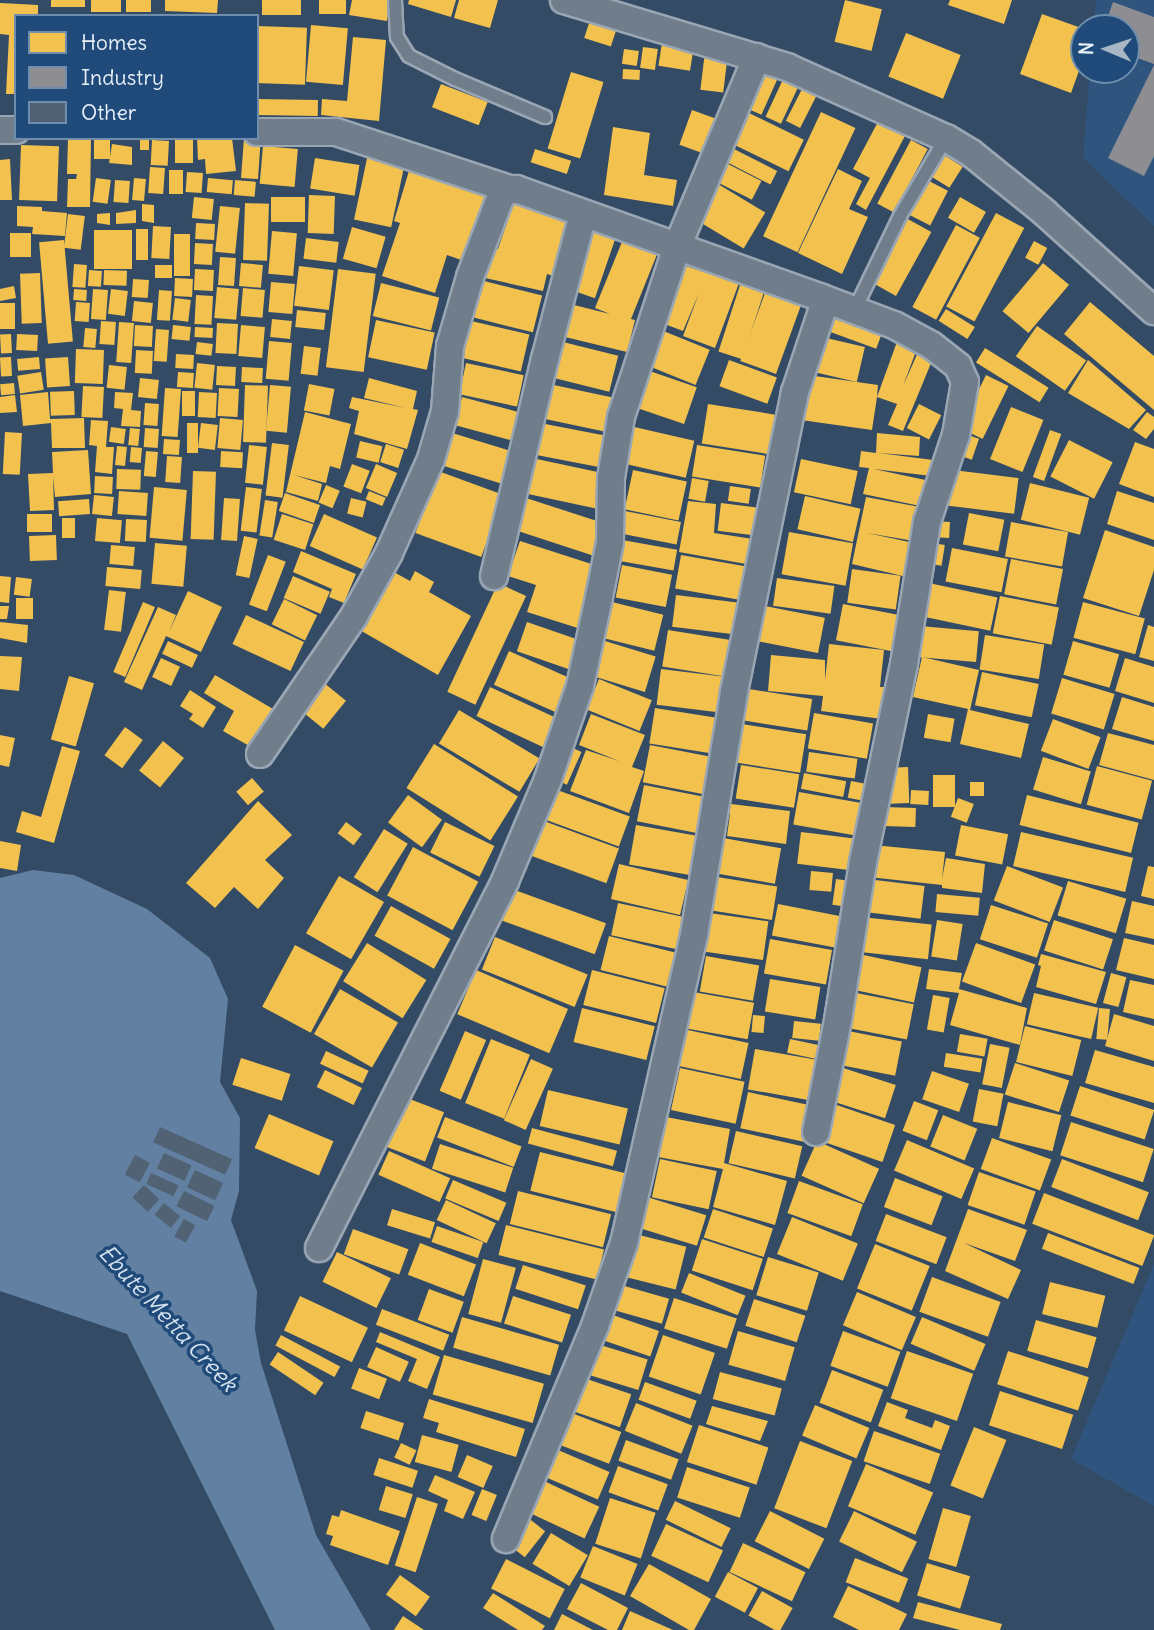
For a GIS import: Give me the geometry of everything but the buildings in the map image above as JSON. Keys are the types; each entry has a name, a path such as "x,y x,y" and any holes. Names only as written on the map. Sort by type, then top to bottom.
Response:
{"street":[{"path":"564,0 757,57 946,138 971,153 1044,212 1154,311"},
{"path":"319,1248 505,881 548,779 580,686 599,597 610,542 611,478 621,416 677,247 757,57"},
{"path":"259,132 336,132 509,189 855,309 931,345 958,366 965,382 956,435 927,522 904,664 863,862 816,1132"},
{"path":"260,754 354,616 431,459 445,411 450,346 470,277 502,193 509,189"},
{"path":"494,576 545,359 583,214"},
{"path":"506,1539 596,1326 624,1243 694,934 734,693 795,392 822,308 822,299"}],"lane":[{"path":"395,0 397,37 409,56 455,79 545,117"},
{"path":"855,309 900,216 946,138"}],"shaded area":[{"path":"1096,0 1154,0 1154,226 1083,158 1089,84 1140,84 1140,14 1095,14"},
{"path":"1154,1264 1154,1506 1071,1459"}],"water":[{"name":"Ebute Metta Creek","path":"33,870 74,875 147,909 210,958 228,999 220,1082 240,1118 239,1191 231,1220 257,1291 255,1330 261,1363 316,1535 371,1630 275,1630 127,1334 0,1291 0,878"}]}
